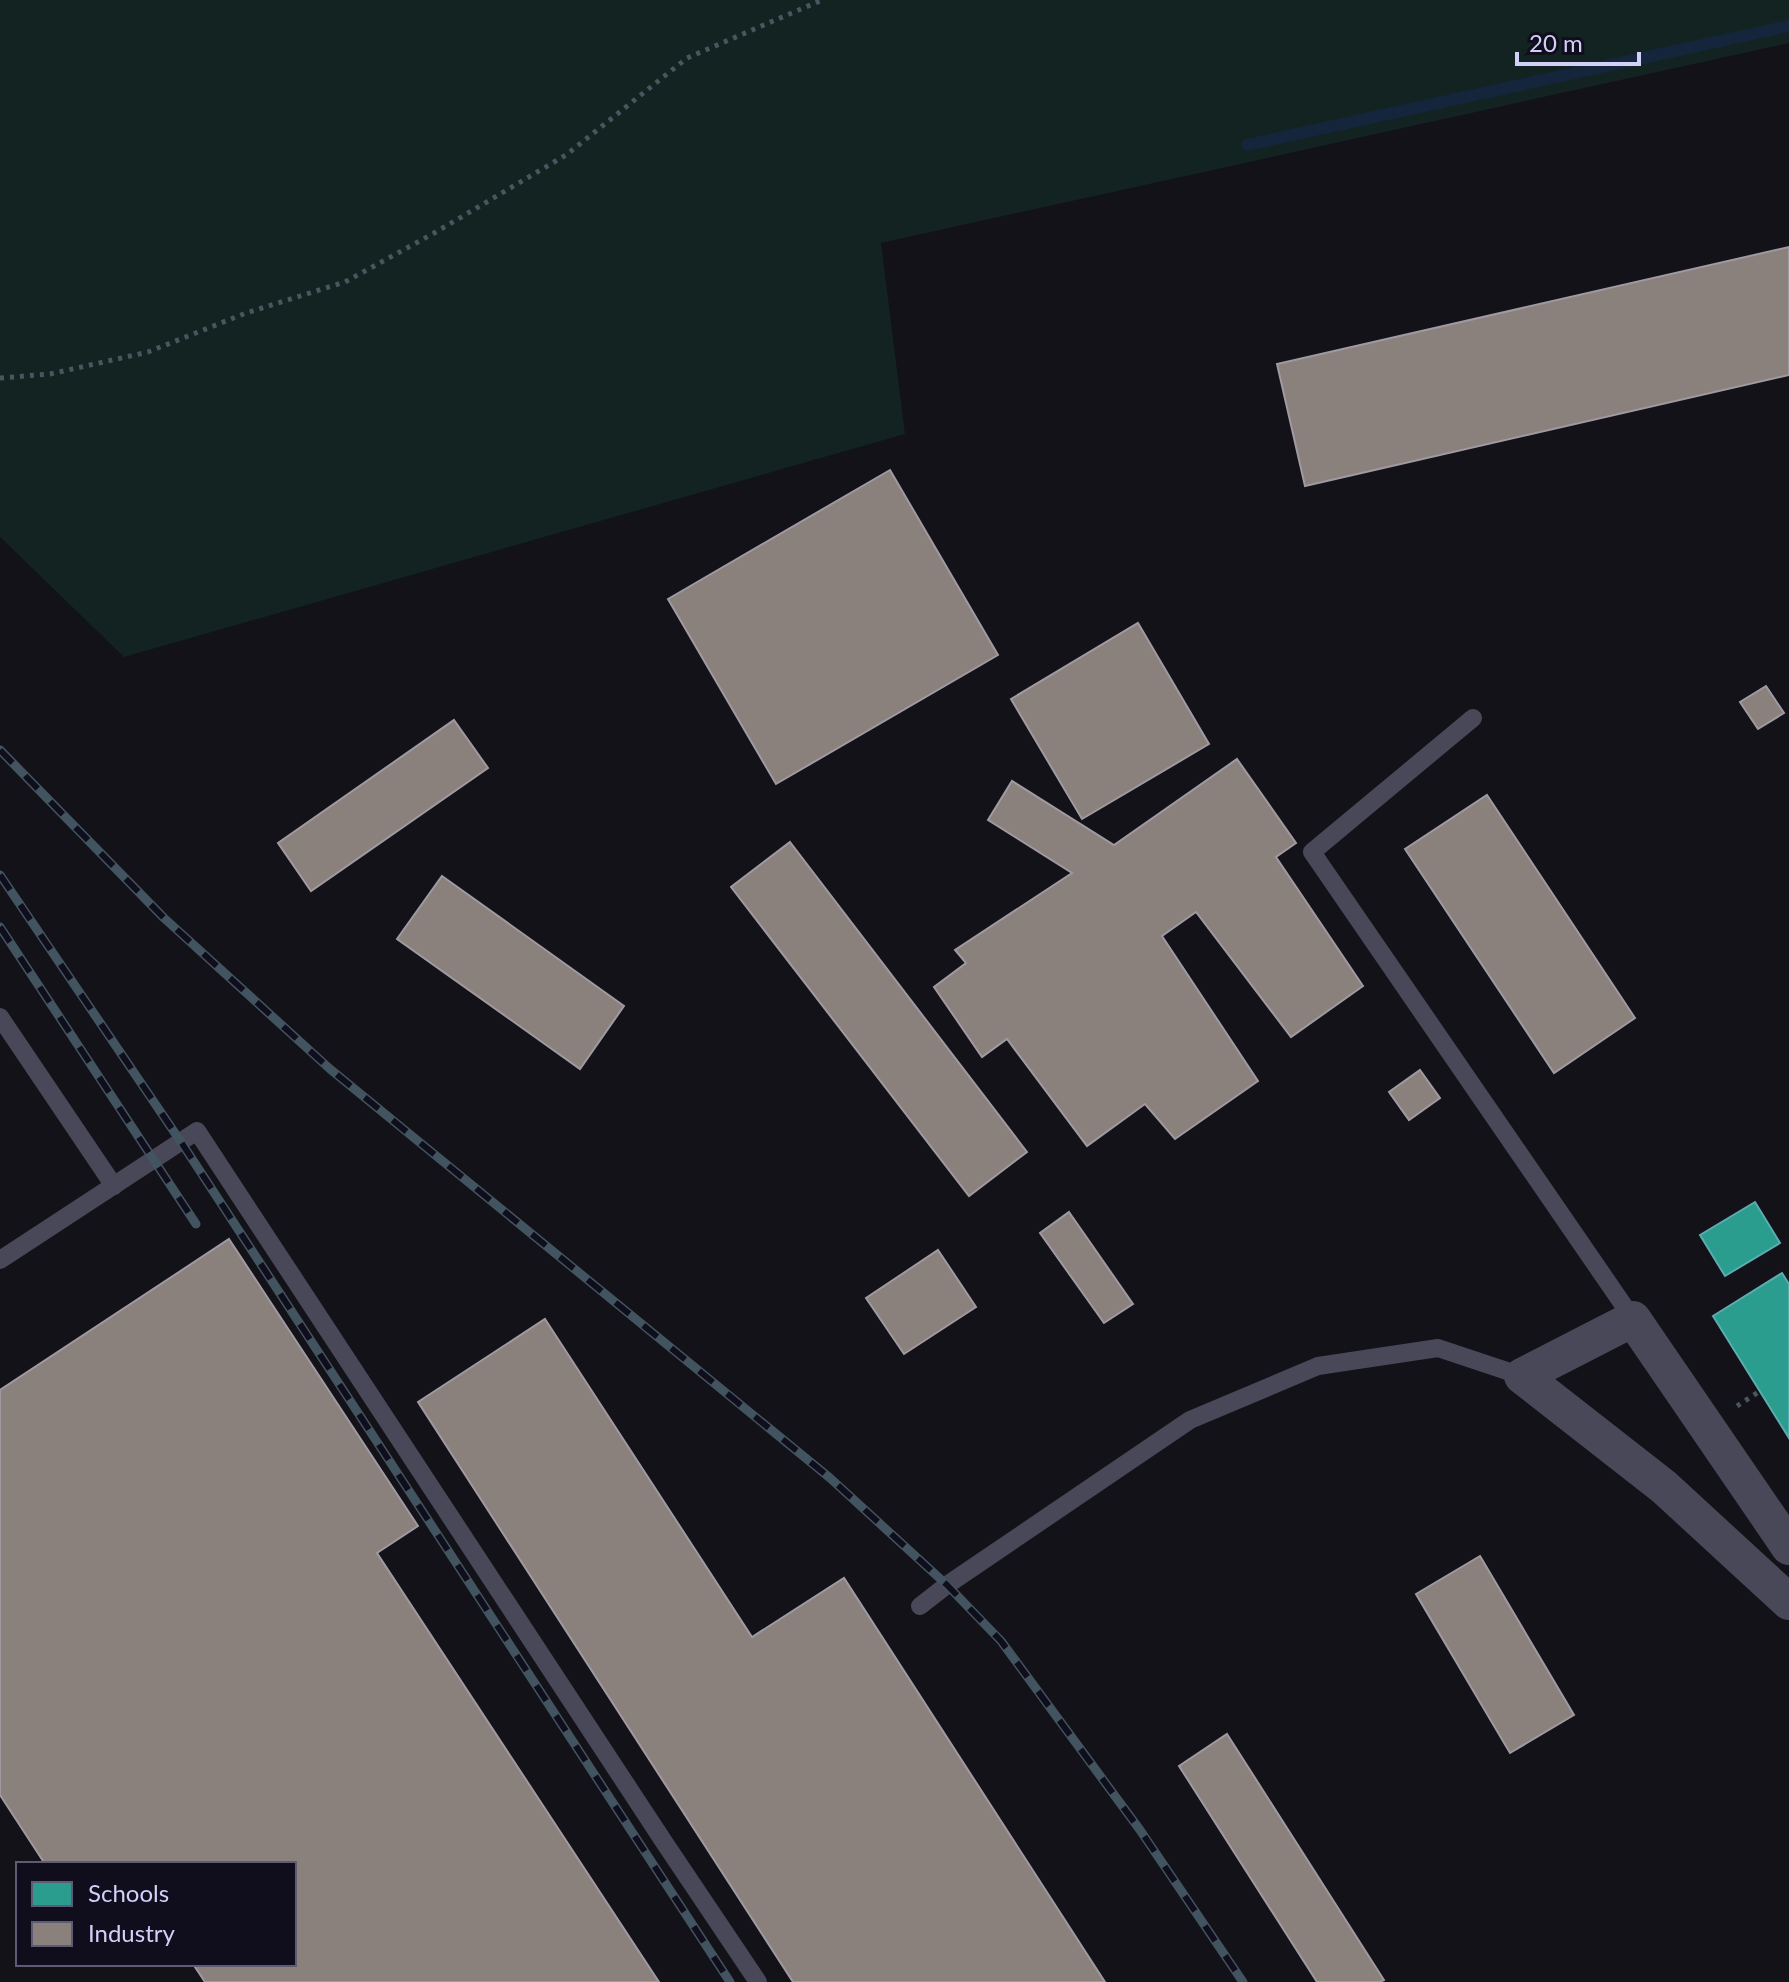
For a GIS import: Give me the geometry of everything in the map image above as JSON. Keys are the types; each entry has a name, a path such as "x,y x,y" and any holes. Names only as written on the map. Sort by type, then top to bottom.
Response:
{"street":[{"path":"1789,1547 1633,1319 1522,1376 1664,1487 1789,1602"}],"lane":[{"path":"1473,718 1312,852 1633,1319"},
{"path":"0,1017 114,1186"},
{"path":"0,1260 197,1131 758,1982"},
{"path":"920,1606 1190,1420 1318,1366 1438,1348 1522,1376"}],"path":[{"path":"0,378 50,374 148,352 246,313 345,282 566,155 687,58 822,0"}],"shaded area":[{"path":"0,0 1789,0 1789,43 881,243 905,434 124,657 0,537"}],"building: Schools":[{"path":"1755,1202 1780,1243 1725,1276 1700,1235"},
{"path":"1782,1273 1789,1284 1789,1438 1713,1316"}],"building: Industry":[{"path":"1789,247 1789,375 1305,486 1277,364"},
{"path":"890,470 998,655 776,784 668,599"},
{"path":"1138,623 1209,744 1082,819 1011,699"},
{"path":"1766,686 1784,713 1758,729 1740,702"},
{"path":"454,720 488,768 311,891 278,843"},
{"path":"1237,759 1296,843 1276,857 1363,986 1291,1037 1196,912 1162,936 1258,1081 1175,1139 1145,1104 1087,1146 1007,1039 982,1057 934,987 966,963 955,950 1072,873 988,820 1012,781 1114,845"},
{"path":"1487,795 1635,1018 1554,1073 1405,849"},
{"path":"790,842 1027,1152 969,1196 731,887"},
{"path":"442,876 624,1006 580,1069 397,939"},
{"path":"1420,1070 1440,1098 1409,1120 1389,1092"},
{"path":"1069,1212 1133,1304 1104,1323 1040,1233"},
{"path":"229,1239 418,1526 377,1553 659,1982 205,1982 194,1966 296,1966 296,1862 44,1862 0,1795 0,1390"},
{"path":"938,1250 976,1307 904,1354 866,1298"},
{"path":"545,1319 752,1637 844,1578 1105,1982 793,1982 418,1402"},
{"path":"1480,1556 1574,1715 1510,1753 1416,1594"},
{"path":"1227,1734 1384,1980 1317,1982 1179,1766"}],"waterway":[{"path":"1247,145 1789,26"}],"railway":[{"path":"0,750 164,918 330,1069 830,1478 947,1585 1001,1641 1140,1830 1243,1982"},
{"path":"0,875 181,1142 730,1982"},
{"path":"0,927 196,1224"}]}
